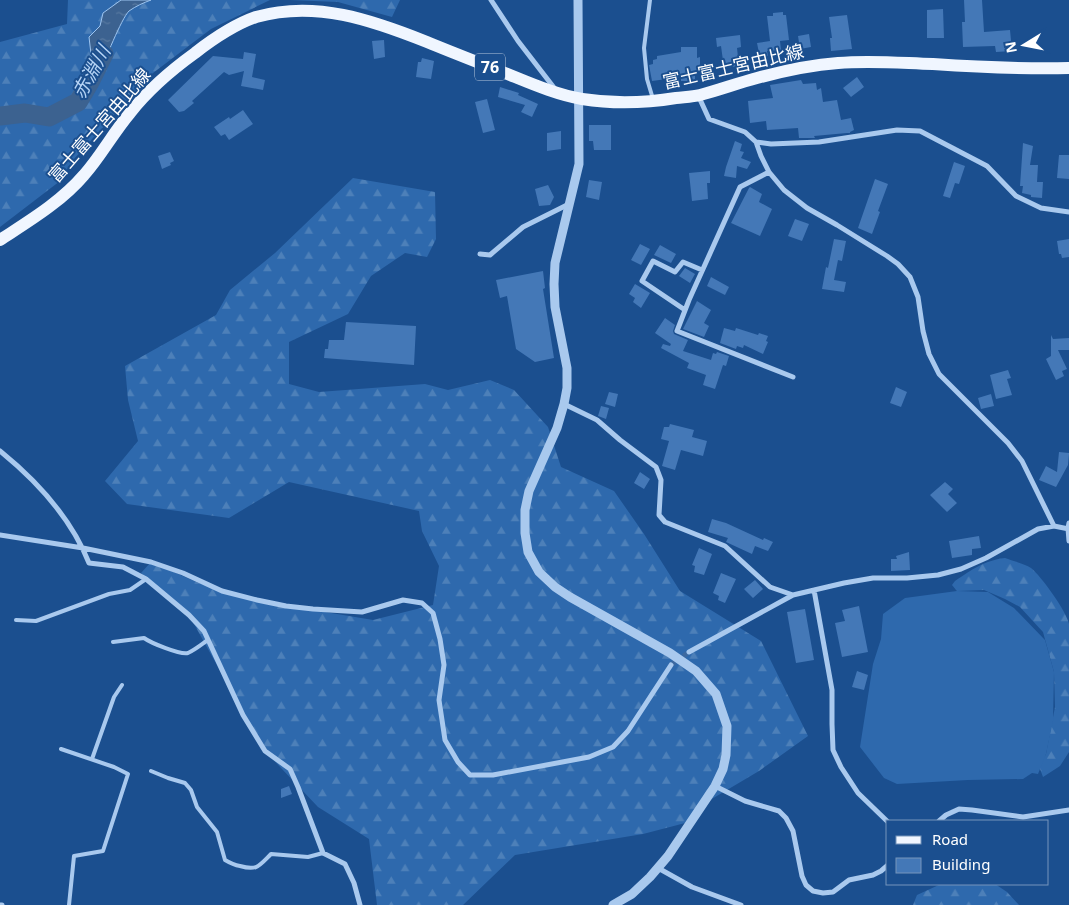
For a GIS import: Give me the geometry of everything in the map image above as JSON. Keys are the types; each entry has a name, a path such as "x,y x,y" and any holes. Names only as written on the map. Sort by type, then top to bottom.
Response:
{"main road":[{"name":"富士富士宮由比線","path":"0,240 59,199 84,176 128,115 149,90 174,68 235,26 278,10 325,9 356,16 382,24 558,94 604,102 629,103 698,95 758,77 810,66 865,61 1069,68"}],"street":[{"path":"491,0 518,41 558,94"},
{"path":"578,0 579,164 555,262 554,277 555,307 567,368 567,388 557,428 529,491 525,510 525,533 528,552 539,572 555,587 670,653 696,671 716,694 727,726 726,756 723,769 715,786 658,868 632,894 613,905"},
{"path":"698,95 708,119 746,132 756,142 769,172 784,190 807,208 887,256 898,264 910,277 918,297 923,331 929,354 940,374 1022,461 1054,526"},
{"path":"756,142 771,144 819,142 897,130 920,131 987,166 1016,196 1041,208 1069,212"},
{"path":"769,172 740,187 702,270 678,331 794,377"},
{"path":"480,254 490,255 523,227 569,204"},
{"path":"685,310 642,281 653,261 675,272 682,262 702,270"},
{"path":"564,404 597,420 656,467 660,480 659,515 665,522 725,546 770,587 793,595"},
{"path":"0,451 38,486 61,513 83,548 89,563 123,567 146,579 189,615 204,631 243,715 265,751 290,769 323,853 345,864 354,883 360,905"},
{"path":"689,652 793,595 873,578 907,578 953,570 986,558 1038,529 1054,526 1069,527 1069,541"},
{"path":"0,535 83,548 151,562 183,573 222,591 286,606 362,612 403,600 422,603 434,613 440,639 444,665 439,700 446,740 458,762 470,775 493,775 589,757 612,747 628,731 671,665"},
{"path":"814,590 832,690 833,750 858,793 886,820"},
{"path":"715,786 745,801 779,811 786,818 793,831 802,876 806,885 813,891 832,892 849,880 872,876 886,867"},
{"path":"940,820 958,809 1023,817 1069,810"},
{"path":"658,868 692,888 741,905"}],"lane":[{"path":"650,0 644,48 647,79 654,101"},
{"path":"16,620 36,620 109,594 130,590 146,579"},
{"path":"114,642 144,638 152,643 181,653 188,653 208,640"},
{"path":"92,759 114,697 122,685"},
{"path":"61,748 128,774 103,851 74,856 69,905"},
{"path":"151,771 185,783 197,807 217,832 225,860 230,863 250,869 260,865 271,854 308,857 323,853"}],"green space":[{"path":"68,0 270,0 211,29 153,73 73,160 60,181 0,227 0,42 67,24"},
{"path":"290,0 400,0 392,17 338,2"},
{"path":"353,178 435,192 436,239 427,257 405,253 371,276 348,314 289,342 289,384 319,392 425,384 448,390 490,380 514,390 548,427 561,467 614,491 680,591 761,641 808,736 759,771 705,803 689,822 643,834 515,855 463,905 377,905 369,839 318,807 265,751 189,615 141,573 151,562 201,584 277,604 373,620 433,605 439,566 422,531 419,511 289,482 229,518 127,504 105,481 138,441 128,400 125,366 216,315 230,290 275,253"},
{"path":"1005,558 1031,568 1035,572 1059,603 1069,624 1069,752 1060,766 1043,777 1039,766 1046,754 1055,707 1054,672 1043,632 1020,607 1005,599 984,590 957,591 952,585 978,566"},
{"path":"957,591 988,592 1014,608 1045,640 1054,672 1053,721 1046,754 1038,774 1032,773 1023,779 897,784 884,778 860,747 873,664 881,639 883,614 905,598"},
{"path":"939,885 996,885 1007,892 1019,905 913,905 917,895"}],"water":[{"path":"121,0 151,0 129,11 99,73 92,78 89,37 100,26 103,13"}],"building":[{"path":"964,0 982,0 984,32 1010,30 1012,51 996,52 995,46 963,47 962,22 965,22"},
{"path":"943,9 944,38 927,38 927,10"},
{"path":"783,12 783,15 786,15 789,40 780,41 781,50 767,51 768,56 760,58 757,43 770,41 767,16"},
{"path":"847,15 852,49 831,51 830,38 832,38 829,17"},
{"path":"809,34 811,47 800,49 798,36"},
{"path":"740,35 741,47 737,48 739,66 724,68 721,46 717,47 716,38"},
{"path":"384,40 385,57 374,59 372,41"},
{"path":"681,47 697,47 697,58 700,57 700,71 695,71 695,81 681,81 681,77 652,81 649,65 653,64 653,60 657,59 657,56 681,52"},
{"path":"244,52 256,54 252,77 265,80 263,90 241,86 244,71 229,75 224,72 192,101 194,103 184,111 179,112 168,100 213,56 243,59"},
{"path":"422,58 434,61 431,79 416,77 418,62 421,62"},
{"path":"857,77 864,87 851,97 843,88"},
{"path":"801,80 803,84 816,83 817,90 821,88 823,102 837,100 841,120 851,118 854,130 850,133 814,136 815,138 799,138 798,128 767,130 766,121 750,123 748,101 773,98 770,85"},
{"path":"500,87 519,93 518,95 538,104 532,117 521,112 525,105 498,97"},
{"path":"487,99 495,130 483,133 475,102"},
{"path":"243,110 253,124 229,140 225,134 221,136 214,127"},
{"path":"589,125 611,125 611,150 594,150 593,141 589,141"},
{"path":"561,131 561,149 547,151 547,133"},
{"path":"735,141 742,144 740,151 744,152 741,158 751,162 747,169 737,166 736,178 724,176"},
{"path":"1023,143 1033,146 1030,165 1038,165 1037,182 1043,182 1042,198 1031,197 1031,195 1022,193 1023,186 1020,186"},
{"path":"170,152 174,161 170,163 171,165 162,169 158,156"},
{"path":"1059,155 1069,155 1069,179 1057,178"},
{"path":"954,162 965,166 959,184 955,183 950,198 943,196"},
{"path":"710,171 710,183 707,183 708,199 692,201 689,173"},
{"path":"875,179 888,184 872,234 858,228"},
{"path":"589,180 602,182 599,200 586,197"},
{"path":"548,185 554,197 550,205 539,206 535,189"},
{"path":"750,187 762,194 759,202 772,209 760,236 731,223"},
{"path":"795,219 809,224 802,241 788,236"},
{"path":"834,239 846,241 842,261 838,260 834,280 846,282 844,292 822,289"},
{"path":"1069,239 1069,257 1062,258 1061,254 1059,254 1057,241"},
{"path":"640,244 650,249 641,265 631,260"},
{"path":"660,245 676,254 671,263 654,255"},
{"path":"685,268 695,274 690,283 679,276"},
{"path":"543,271 545,288 543,289 554,358 535,362 516,349 507,296 500,298 496,280"},
{"path":"711,277 729,287 725,295 707,286"},
{"path":"635,284 650,293 641,308 633,302 635,298 629,294"},
{"path":"697,301 711,310 704,323 709,326 704,337 683,329"},
{"path":"665,318 675,325 674,334 688,340 683,351 711,360 713,353 716,354 717,352 729,356 726,366 723,365 715,389 703,385 706,375 687,368 689,363 661,348 663,344 670,346 671,344 655,333"},
{"path":"346,322 416,326 414,365 324,358 329,340 344,340"},
{"path":"724,328 735,331 736,328 768,336 766,341 768,342 763,354 744,345 743,348 737,346 736,349 720,343"},
{"path":"1051,335 1053,339 1069,338 1069,350 1058,350 1067,369 1062,371 1064,376 1056,380 1046,359 1051,356"},
{"path":"1008,370 1011,378 1007,379 1012,395 996,399 990,375"},
{"path":"896,387 907,392 901,407 890,403"},
{"path":"609,392 618,394 615,407 605,404"},
{"path":"991,394 994,406 981,409 978,398"},
{"path":"601,406 609,408 606,419 598,416"},
{"path":"670,424 694,430 692,437 707,441 703,456 681,450 675,470 662,466 669,441 661,439 664,427 669,427"},
{"path":"1059,452 1069,454 1068,465 1056,487 1039,480 1046,466 1057,472"},
{"path":"640,472 650,479 644,489 634,483"},
{"path":"945,482 953,489 948,494 957,503 947,512 930,495"},
{"path":"712,519 726,523 763,540 764,538 773,542 768,551 755,546 752,554 726,542 728,538 708,532"},
{"path":"979,536 981,548 972,549 972,555 952,558 949,541"},
{"path":"699,548 712,554 704,575 694,572 695,566 692,565"},
{"path":"909,552 910,570 891,571 891,559 897,559 896,556"},
{"path":"721,573 736,579 725,603 718,600 719,596 713,593"},
{"path":"755,580 763,589 753,598 744,589"},
{"path":"859,606 868,652 842,657 835,623 845,621 842,610"},
{"path":"805,609 814,660 796,663 787,612"},
{"path":"857,671 868,675 864,690 852,687"},
{"path":"289,786 292,794 281,798 281,789"}],"waterway":[{"name":"赤淵川","path":"0,116 25,113 49,117 78,102 104,54"}],"tunnel":[{"path":"671,665 689,652"}]}
